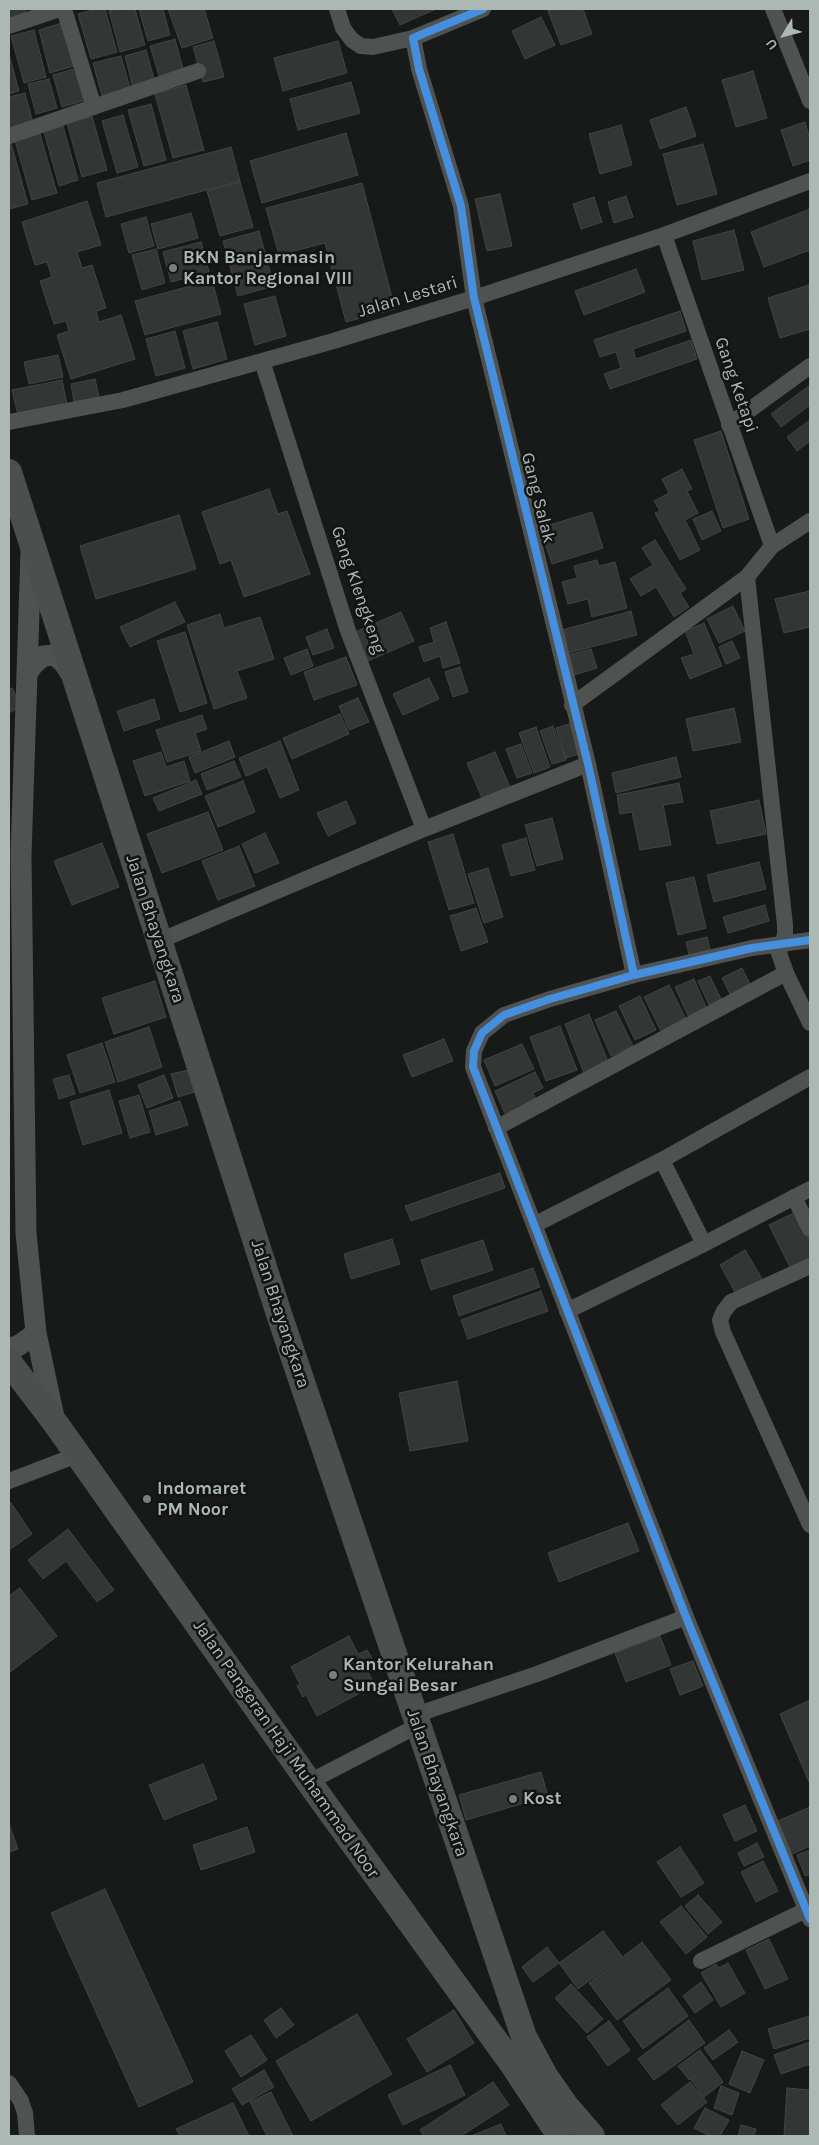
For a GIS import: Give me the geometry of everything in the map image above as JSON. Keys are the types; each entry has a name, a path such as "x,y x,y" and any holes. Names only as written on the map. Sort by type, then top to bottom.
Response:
{"main road":[{"name":"Jalan Bhayangkara","path":"9,472 276,1305 524,2037 545,2076 566,2106 592,2136"},
{"name":"Jalan Pangeran Haji Muhammad Noor","path":"9,1362 56,1424 309,1782 481,2021 560,2136"},
{"path":"481,2021 512,2002"}],"street":[{"path":"9,26 60,9"},
{"path":"64,9 94,107"},
{"path":"337,9 342,28 352,40 361,46 373,47 413,38 483,9"},
{"path":"773,9 810,101"},
{"name":"Gang Salak","path":"413,38 419,69 461,206 474,298 572,705 588,764 634,975"},
{"path":"9,136 198,71"},
{"name":"Jalan Lestari","path":"9,422 123,400 474,298 664,235 810,181"},
{"name":"Gang Ketapi","path":"664,235 772,546"},
{"name":"Gang Klengkeng","path":"262,361 348,631 424,829"},
{"path":"729,425 810,366"},
{"path":"572,705 747,577 772,546 810,521"},
{"path":"31,544 21,855 26,1234 36,1333 56,1424"},
{"path":"747,577 785,924 780,953 786,973 810,1023"},
{"path":"27,674 43,656 55,655 63,662 74,679"},
{"path":"159,941 424,829 588,764"},
{"path":"700,1961 808,1914 686,1617 496,1128 473,1067 474,1051 482,1033 504,1015 550,999 634,975 752,948 810,940"},
{"path":"496,1128 786,973"},
{"path":"534,1225 662,1160 810,1077"},
{"path":"662,1160 704,1244"},
{"path":"567,1311 704,1244 810,1189"},
{"path":"794,1197 810,1229"},
{"path":"810,1266 732,1302 724,1311 720,1320 723,1332 810,1524"},
{"path":"9,1348 18,1346 36,1333"},
{"path":"9,1480 77,1454"},
{"path":"309,1782 416,1720 686,1617"},
{"path":"9,2083 21,2101 25,2113 27,2136"}],"building":[{"path":"9,9 25,9 27,14 9,19"},
{"path":"105,9 117,52 91,59 78,14"},
{"path":"115,9 135,9 145,45 120,52 109,11"},
{"path":"139,9 163,9 170,35 148,41"},
{"path":"168,9 204,9 213,38 182,48"},
{"path":"392,9 436,9 400,25"},
{"path":"555,9 583,9 592,34 561,45 548,11"},
{"path":"541,17 555,45 525,59 512,31"},
{"path":"62,23 74,66 50,73 39,30"},
{"path":"34,30 46,77 24,83 11,36"},
{"path":"175,39 184,72 160,79 150,46"},
{"path":"214,41 224,77 203,82 193,47"},
{"path":"338,41 347,73 283,91 274,58"},
{"path":"146,50 155,82 133,88 125,56"},
{"path":"9,54 19,91 9,94"},
{"path":"121,56 130,88 102,96 93,63"},
{"path":"77,68 86,100 62,107 53,75"},
{"path":"753,71 767,118 736,127 722,80"},
{"path":"49,79 57,108 36,114 28,84"},
{"path":"351,82 360,113 298,130 290,99"},
{"path":"186,85 204,150 173,158 155,94"},
{"path":"25,93 33,123 9,130 9,97"},
{"path":"151,104 166,160 144,166 128,110"},
{"path":"686,107 696,136 660,149 650,120"},
{"path":"123,115 138,167 117,173 102,121"},
{"path":"92,116 107,170 82,177 67,123"},
{"path":"805,122 810,139 810,160 793,166 781,130"},
{"path":"621,125 632,165 600,174 589,134"},
{"path":"63,126 78,180 59,186 44,132"},
{"path":"346,133 358,175 262,203 250,161"},
{"path":"40,134 57,193 32,200 15,141"},
{"path":"11,143 28,204 9,209 9,144"},
{"path":"703,144 717,194 677,205 663,154"},
{"path":"231,147 240,181 106,217 97,183"},
{"path":"240,182 253,227 220,236 207,191"},
{"path":"362,183 395,309 346,322 325,243 279,255 266,208"},
{"path":"500,194 512,246 487,251 475,199"},
{"path":"626,196 633,217 614,223 608,202"},
{"path":"594,197 602,222 581,229 573,204"},
{"path":"87,201 101,245 77,252 82,268 92,265 106,308 96,311 99,322 121,315 135,359 71,379 57,335 69,331 66,321 54,324 40,281 52,277 47,262 35,265 22,222"},
{"path":"810,209 810,250 764,267 751,232"},
{"path":"191,213 198,238 158,249 151,224"},
{"path":"146,217 154,246 129,253 121,224"},
{"path":"734,230 744,270 702,280 693,241"},
{"path":"259,231 274,286 238,296 223,241"},
{"path":"201,242 209,272 171,282 163,252"},
{"path":"156,249 165,283 142,290 132,255"},
{"path":"636,269 645,292 584,315 575,291"},
{"path":"212,280 221,314 145,335 135,301"},
{"path":"809,285 810,329 780,338 768,298"},
{"path":"275,296 286,336 255,345 244,304"},
{"path":"680,311 686,331 633,349 636,359 691,340 697,359 610,389 604,374 621,368 616,352 600,357 594,340"},
{"path":"217,322 227,359 193,369 183,331"},
{"path":"175,331 185,368 156,376 146,339"},
{"path":"58,355 63,377 29,384 24,362"},
{"path":"95,379 99,397 74,402 71,384"},
{"path":"62,380 67,404 18,415 12,390"},
{"path":"810,385 810,405 781,427 771,414"},
{"path":"810,420 810,441 797,451 787,437"},
{"path":"721,431 749,519 723,528 694,440"},
{"path":"682,469 692,489 687,491 698,513 685,520 700,550 680,560 655,513 660,511 654,501 669,493 662,479"},
{"path":"269,489 278,514 287,511 310,574 244,597 231,560 220,564 202,512"},
{"path":"712,511 721,531 702,540 693,519"},
{"path":"592,512 603,548 552,564 540,528"},
{"path":"179,515 196,569 96,599 80,546"},
{"path":"655,540 686,589 680,593 689,607 674,617 656,587 641,596 630,579 653,565 642,548"},
{"path":"597,560 599,566 615,562 627,608 592,617 588,599 568,604 562,582 577,578 574,566"},
{"path":"810,591 810,627 784,633 775,599"},
{"path":"175,602 185,622 130,647 120,627"},
{"path":"733,606 745,631 719,643 707,619"},
{"path":"631,611 637,635 568,653 562,630"},
{"path":"401,612 414,641 368,661 355,632"},
{"path":"220,614 224,628 260,617 274,659 237,671 247,698 214,709 187,625"},
{"path":"446,622 460,663 443,668 440,656 424,662 419,647 434,642 430,628"},
{"path":"704,623 722,666 690,679 681,658 694,654 685,631"},
{"path":"327,629 334,648 313,655 306,637"},
{"path":"185,632 207,703 180,712 157,641"},
{"path":"732,641 740,658 726,664 719,647"},
{"path":"307,649 313,666 291,675 284,658"},
{"path":"591,649 597,668 574,675 568,655"},
{"path":"346,657 357,685 314,700 304,672"},
{"path":"460,667 468,692 453,697 445,672"},
{"path":"429,678 439,699 403,715 393,694"},
{"path":"12,688 22,706 9,713 9,690"},
{"path":"358,698 369,722 349,730 339,706"},
{"path":"154,699 160,719 124,731 117,711"},
{"path":"734,708 741,742 693,751 686,719"},
{"path":"340,714 349,734 292,759 283,738"},
{"path":"202,715 207,729 195,733 201,751 167,762 156,730"},
{"path":"572,723 582,753 566,758 556,728"},
{"path":"553,726 566,760 552,764 540,731"},
{"path":"536,727 550,767 534,773 519,733"},
{"path":"229,741 235,757 195,773 189,757"},
{"path":"280,741 299,790 280,798 267,767 246,776 239,758"},
{"path":"521,744 532,773 517,778 506,749"},
{"path":"161,752 166,767 184,761 190,781 145,796 133,761"},
{"path":"495,752 510,787 482,798 467,763"},
{"path":"676,757 681,777 616,793 612,773"},
{"path":"234,761 241,777 207,790 201,774"},
{"path":"196,780 202,794 159,811 153,798"},
{"path":"243,781 255,812 218,827 205,796"},
{"path":"679,783 683,802 663,805 671,845 640,850 632,812 620,814 617,795"},
{"path":"759,800 766,834 717,844 710,811"},
{"path":"346,801 356,823 328,836 317,813"},
{"path":"208,812 223,850 162,873 147,834"},
{"path":"552,818 563,859 537,866 525,825"},
{"path":"265,833 279,863 255,873 242,844"},
{"path":"453,834 474,903 449,910 428,842"},
{"path":"526,838 535,870 511,876 502,845"},
{"path":"102,843 119,887 72,905 54,861"},
{"path":"239,846 255,886 218,900 202,861"},
{"path":"759,862 766,889 714,902 707,875"},
{"path":"488,868 503,917 484,923 468,874"},
{"path":"694,877 706,928 678,935 666,883"},
{"path":"765,905 769,921 728,933 723,917"},
{"path":"476,908 488,942 461,951 450,916"},
{"path":"707,937 711,953 690,959 686,942"},
{"path":"742,968 752,988 732,998 722,978"},
{"path":"710,976 721,999 709,1005 698,981"},
{"path":"694,979 706,1007 688,1016 675,987"},
{"path":"155,981 166,1017 114,1034 102,998"},
{"path":"669,985 686,1019 661,1031 644,997"},
{"path":"640,996 656,1030 635,1040 619,1006"},
{"path":"616,1011 633,1046 611,1056 595,1020"},
{"path":"589,1014 609,1064 584,1073 565,1024"},
{"path":"560,1026 577,1070 546,1081 530,1037"},
{"path":"149,1027 162,1067 118,1082 105,1042"},
{"path":"444,1039 453,1061 412,1077 403,1055"},
{"path":"102,1043 115,1082 80,1093 67,1055"},
{"path":"522,1044 534,1069 495,1086 484,1060"},
{"path":"188,1070 195,1092 178,1097 171,1074"},
{"path":"535,1072 543,1088 533,1093 538,1104 507,1118 495,1091"},
{"path":"69,1075 75,1094 59,1099 53,1079"},
{"path":"164,1075 173,1098 147,1108 138,1085"},
{"path":"109,1090 122,1133 83,1145 70,1102"},
{"path":"139,1095 150,1132 130,1138 119,1101"},
{"path":"180,1101 188,1125 156,1135 149,1111"},
{"path":"500,1173 505,1188 411,1221 405,1206"},
{"path":"796,1212 810,1241 810,1260 791,1269 769,1225"},
{"path":"392,1239 400,1264 351,1279 344,1254"},
{"path":"483,1240 493,1270 431,1290 421,1260"},
{"path":"745,1250 764,1282 738,1297 720,1265"},
{"path":"533,1268 540,1287 459,1316 453,1296"},
{"path":"541,1291 548,1311 468,1339 461,1320"},
{"path":"457,1381 468,1441 410,1451 399,1393"},
{"path":"11,1503 32,1534 9,1550 9,1505"},
{"path":"628,1523 639,1551 559,1582 548,1553"},
{"path":"68,1529 114,1590 97,1602 66,1561 43,1579 28,1560"},
{"path":"20,1588 57,1636 9,1673 9,1596"},
{"name":"Kantor Kelurahan Sungai Besar","path":"349,1636 358,1654 367,1650 373,1660 364,1665 375,1685 317,1716 306,1695 303,1697 297,1686 300,1684 291,1667"},
{"path":"660,1636 671,1665 626,1682 615,1653"},
{"path":"693,1661 703,1686 680,1695 670,1669"},
{"path":"810,1700 810,1784 780,1714"},
{"path":"203,1764 217,1799 164,1820 149,1785"},
{"path":"541,1772 548,1796 466,1820 459,1795"},
{"path":"745,1805 757,1831 735,1841 723,1815"},
{"path":"810,1807 810,1846 788,1856 773,1823"},
{"path":"9,1824 18,1849 9,1852"},
{"path":"247,1827 255,1852 201,1870 193,1845"},
{"path":"757,1843 764,1857 744,1866 738,1853"},
{"path":"680,1847 704,1883 681,1897 657,1862"},
{"path":"810,1850 810,1874 805,1876 797,1855"},
{"path":"763,1861 778,1891 756,1902 741,1872"},
{"path":"105,1889 193,2082 139,2107 51,1913"},
{"path":"698,1895 722,1922 708,1934 685,1906"},
{"path":"681,1906 707,1937 686,1954 660,1922"},
{"path":"603,1931 622,1956 578,1989 559,1963"},
{"path":"769,1939 788,1979 765,1989 746,1950"},
{"path":"642,1942 671,1980 617,2020 589,1983"},
{"path":"547,1947 559,1963 533,1982 522,1967"},
{"path":"728,1963 745,1993 721,2007 701,1973 716,1964 719,1968"},
{"path":"701,1982 713,2000 695,2013 683,1996"},
{"path":"571,1984 603,2019 587,2033 555,1998"},
{"path":"668,1988 688,2016 643,2049 623,2021"},
{"path":"281,2008 294,2025 276,2038 264,2020"},
{"path":"454,2010 474,2043 427,2072 407,2039"},
{"path":"357,2014 392,2074 311,2121 276,2061"},
{"path":"810,2016 810,2038 774,2049 768,2029"},
{"path":"689,2020 705,2043 654,2080 638,2059"},
{"path":"609,2021 630,2050 608,2066 587,2037"},
{"path":"729,2030 738,2042 713,2060 704,2048"},
{"path":"251,2035 267,2060 241,2077 225,2051"},
{"path":"810,2042 810,2064 781,2074 774,2055"},
{"path":"700,2050 710,2064 689,2080 678,2066"},
{"path":"742,2051 764,2060 750,2093 729,2084"},
{"path":"450,2065 465,2095 403,2125 388,2095"},
{"path":"711,2065 723,2082 704,2097 691,2080"},
{"path":"264,2070 274,2087 242,2105 232,2089"},
{"path":"493,2082 509,2105 461,2136 424,2136 420,2130"},
{"path":"690,2082 707,2102 678,2125 661,2105"},
{"path":"721,2086 739,2093 732,2115 714,2108"},
{"path":"787,2088 810,2090 810,2136 784,2136"},
{"path":"271,2092 293,2136 267,2136 250,2102"},
{"path":"233,2103 249,2136 180,2136 176,2129"},
{"path":"705,2108 729,2120 720,2136 710,2136 694,2128"},
{"path":"501,2124 506,2136 471,2136"},
{"path":"741,2125 756,2129 754,2136 738,2136"}],"cycle path":[{"path":"483,9 413,38 419,69 461,206 474,298 588,764 634,975"},
{"path":"810,940 752,948 634,975 550,999 504,1015 482,1033 474,1051 473,1067 686,1617 810,1919"}],"place":[{"name":"BKN Banjarmasin Kantor Regional VIII","path":"173,268"},
{"name":"Indomaret PM Noor","path":"147,1499"},
{"name":"Kantor Kelurahan Sungai Besar","path":"333,1675"},
{"name":"Kost","path":"513,1799"}]}
